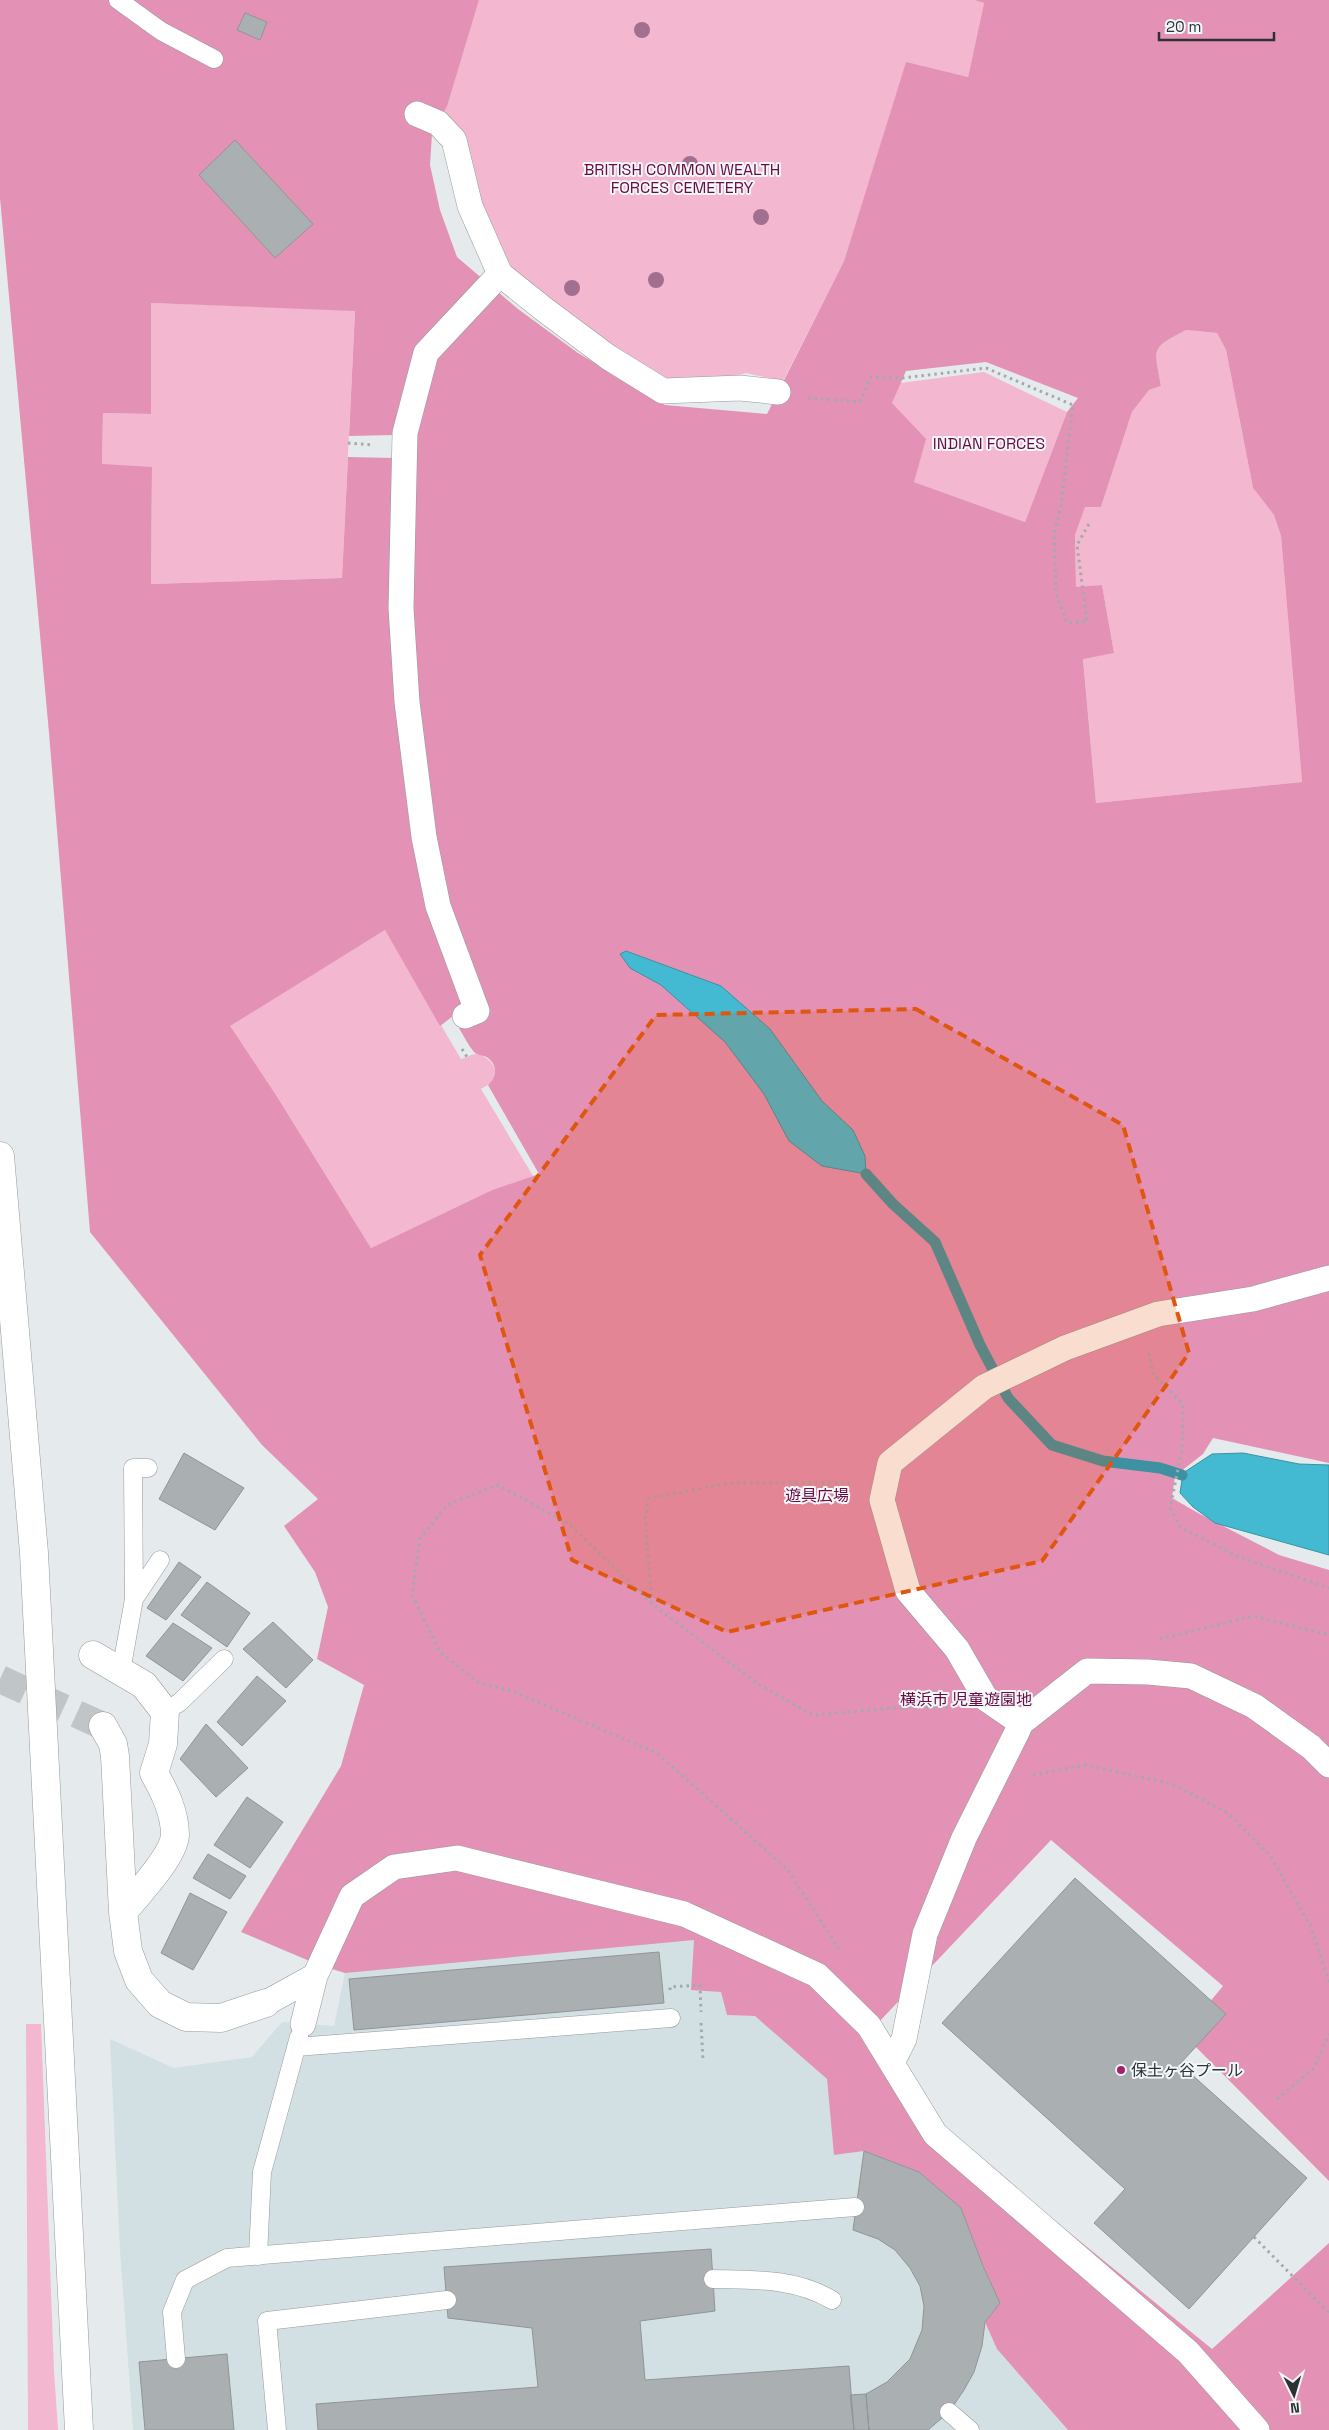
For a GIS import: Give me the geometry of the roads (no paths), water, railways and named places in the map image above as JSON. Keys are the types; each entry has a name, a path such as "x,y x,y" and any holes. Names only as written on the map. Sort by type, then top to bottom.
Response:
{"main road":[{"path":"0,1156 34,1553 79,2430"},
{"path":"93,1655 144,1685 165,1712 163,1744 154,1773 168,1798 175,1836 164,1862 123,1912"},
{"path":"103,1726 112,1744 115,1756 123,1912 128,1951 139,1980 160,2004 186,2018 221,2018 266,2003"}],"street":[{"path":"417,114 438,122 454,140 470,206 500,274 608,357 663,391 740,388 789,394"},
{"path":"465,1016 477,1011 438,906 424,837 408,702 401,608 399,447 405,433 426,353 500,274"},
{"path":"1021,1723 986,1699 957,1649 908,1591 882,1500 890,1463 984,1387 1065,1348 1158,1314 1253,1299 1329,1278"},
{"path":"892,2063 904,2039 925,1934 964,1838 1021,1723 1087,1671 1148,1672 1191,1676 1254,1706 1311,1747 1329,1765"},
{"path":"303,2024 315,1976 352,1896 394,1867 458,1858 684,1914 817,1975 869,2026 935,2134 1188,2352 1257,2430"},
{"path":"266,2003 315,1976"}],"lane":[{"path":"118,0 161,31 214,58"},
{"path":"121,1671 134,1599 133,1468 148,1468"},
{"path":"134,1599 160,1560"},
{"path":"165,1712 180,1702 224,1659"},
{"path":"296,2047 671,2018"},
{"path":"258,2256 262,2172 303,2024"},
{"path":"176,2358 172,2312 185,2280 226,2258 855,2207"},
{"path":"713,2279 780,2281 814,2289 832,2300"},
{"path":"276,2430 267,2320 447,2300"},
{"path":"949,2412 970,2430"}],"water":[{"path":"626,951 721,986 770,1029 822,1101 853,1130 865,1156 866,1174 822,1166 789,1141 764,1094 725,1042 661,985 630,968 620,954"},
{"path":"1243,1453 1299,1464 1329,1465 1329,1555 1215,1523 1193,1507 1180,1493 1183,1473 1212,1454"}],"waterway":[{"path":"866,1174 893,1204 935,1242 980,1345 1008,1398 1052,1445 1103,1461 1160,1468 1182,1475"}],"tunnel":[{"path":"0,1679 103,1726"}],"place":[{"name":"保土ヶ谷プール","path":"1121,2070"}],"park label":[{"name":"BRITISH COMMON WEALTH FORCES CEMETERY","path":"682,178"},
{"name":"INDIAN FORCES","path":"989,443"},
{"name":"遊具広場","path":"817,1495"},
{"name":"横浜市 児童遊園地","path":"966,1699"}]}
